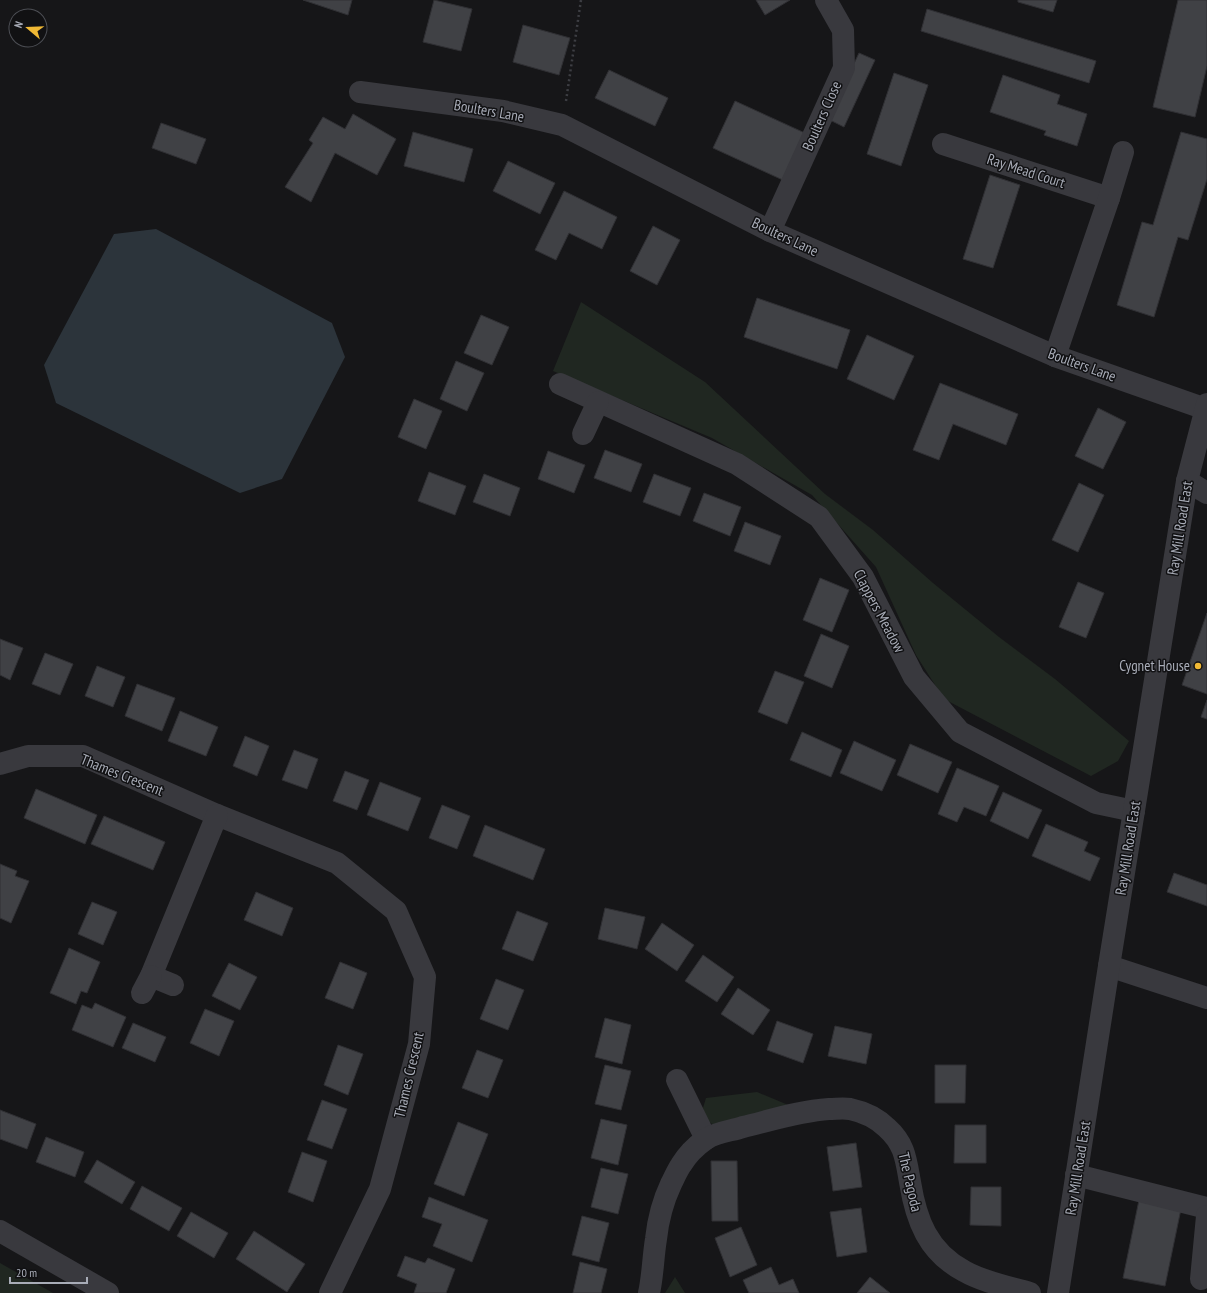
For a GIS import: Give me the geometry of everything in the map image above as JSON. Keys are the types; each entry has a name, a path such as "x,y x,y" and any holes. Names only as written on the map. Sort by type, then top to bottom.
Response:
{"street":[{"name":"Boulters Close","path":"770,231 844,68 843,30 826,0"},
{"name":"Boulters Lane","path":"360,92 503,111 562,125 770,231 1055,356 1206,407"},
{"name":"Ray Mead Court","path":"943,144 1109,198"},
{"path":"1055,356 1109,198 1123,152"},
{"name":"Clappers Meadow","path":"560,384 737,464 819,518 863,577 914,677 960,732 1096,803 1134,811"},
{"path":"583,434 598,402"},
{"name":"Ray Mill Road East","path":"1058,1293 1187,481 1206,407"},
{"path":"1187,481 1207,493"},
{"name":"Thames Crescent","path":"0,764 28,756 82,756 217,816 337,862 396,911 425,977 419,1044 380,1189 330,1293"},
{"path":"173,985 147,985 217,816"},
{"path":"1109,966 1207,998"},
{"path":"677,1080 706,1139"},
{"name":"The Pagoda","path":"649,1293 656,1238 665,1196 680,1165 693,1150 706,1139 721,1132 781,1117 820,1110 849,1109 874,1117 896,1136 903,1147 908,1164 915,1207 926,1235 936,1250 949,1262 965,1272 1030,1293"},
{"path":"1076,1175 1207,1208"},
{"path":"1201,1279 1207,1216"},
{"path":"0,1231 108,1293"}],"path":[{"path":"562,125 581,0"}],"shaded area":[{"path":"156,229 332,323 345,357 282,479 240,493 56,403 44,365 114,234"},
{"path":"581,302 705,382 825,494 873,530 933,583 999,637 1055,679 1129,741 1118,761 1091,776 944,699 916,655 876,567 812,495 712,438 553,371"},
{"path":"757,1092 793,1107 717,1128 707,1120 703,1108 706,1098"},
{"path":"0,1263 53,1293 0,1293"},
{"path":"675,1277 685,1293 665,1293"}],"building":[{"path":"303,0 352,0 348,15"},
{"path":"434,0 472,9 461,51 423,42"},
{"path":"756,0 790,0 765,15"},
{"path":"1018,0 1057,0 1053,12 1018,2"},
{"path":"1178,0 1207,0 1207,66 1195,117 1153,107"},
{"path":"927,9 1096,61 1089,83 921,31"},
{"path":"523,25 570,38 559,75 513,62"},
{"path":"859,53 875,60 844,127 828,119"},
{"path":"609,70 668,98 655,126 595,98"},
{"path":"894,73 928,85 901,166 867,154"},
{"path":"1003,75 1060,95 1057,104 1087,114 1077,146 1044,135 1046,131 990,112"},
{"path":"735,101 807,134 785,181 713,148"},
{"path":"353,114 396,139 377,175 335,153 311,202 285,187 313,143 309,140 323,117 345,129"},
{"path":"161,123 206,139 196,164 152,148"},
{"path":"413,132 473,149 464,182 404,166"},
{"path":"1181,132 1207,139 1207,179 1188,240 1178,237 1154,317 1117,305 1142,222 1153,225"},
{"path":"508,161 555,183 540,214 493,191"},
{"path":"990,175 1020,185 993,268 963,259"},
{"path":"564,191 617,217 602,249 569,233 556,260 535,250"},
{"path":"653,226 680,240 657,285 630,271"},
{"path":"757,298 850,330 837,369 744,337"},
{"path":"481,315 509,327 492,365 464,353"},
{"path":"867,335 914,356 894,400 847,379"},
{"path":"456,361 484,373 467,411 440,399"},
{"path":"940,383 1018,414 1006,445 953,424 939,460 913,450"},
{"path":"414,399 442,411 426,449 398,437"},
{"path":"1098,408 1126,422 1103,469 1075,456"},
{"path":"605,450 642,464 631,492 594,478"},
{"path":"548,451 585,465 574,493 538,479"},
{"path":"429,472 466,486 455,515 418,501"},
{"path":"484,474 520,488 510,516 473,502"},
{"path":"654,474 691,488 680,516 643,502"},
{"path":"1079,483 1104,495 1078,552 1052,540"},
{"path":"704,493 741,507 730,536 693,521"},
{"path":"745,522 781,536 770,565 734,551"},
{"path":"820,578 849,590 832,632 803,620"},
{"path":"1078,582 1104,593 1086,638 1059,627"},
{"name":"Cygnet House","path":"1207,613 1207,694 1182,685"},
{"path":"821,634 849,646 832,688 804,676"},
{"path":"0,639 23,648 10,680 0,675"},
{"path":"45,653 73,664 60,695 32,684"},
{"path":"97,666 125,677 113,707 85,696"},
{"path":"775,671 804,682 787,724 758,712"},
{"path":"137,684 175,698 162,731 125,716"},
{"name":"Cygnet House","path":"1207,700 1207,719 1201,717"},
{"path":"180,711 218,727 206,756 168,741"},
{"path":"802,732 842,750 831,777 790,760"},
{"path":"245,736 269,746 257,776 233,766"},
{"path":"854,741 896,760 882,791 840,773"},
{"path":"910,744 952,762 938,793 897,775"},
{"path":"294,750 318,759 307,789 282,780"},
{"path":"957,768 999,786 986,816 964,807 957,822 938,814"},
{"path":"345,771 369,780 357,810 333,801"},
{"path":"380,782 421,798 408,831 367,815"},
{"path":"36,789 97,815 85,844 24,818"},
{"path":"1003,792 1042,810 1028,839 990,821"},
{"path":"442,805 470,816 457,849 429,838"},
{"path":"104,816 165,842 153,870 91,844"},
{"path":"1046,824 1088,842 1084,851 1100,858 1090,881 1032,856"},
{"path":"485,825 545,849 533,880 473,856"},
{"path":"0,864 17,871 15,876 29,881 11,923 0,918"},
{"path":"1174,873 1207,885 1207,906 1167,892"},
{"path":"256,892 293,908 282,936 244,920"},
{"path":"92,902 117,912 103,945 78,934"},
{"path":"605,908 645,917 637,949 598,939"},
{"path":"517,911 548,923 533,961 502,949"},
{"path":"662,923 694,945 677,971 645,949"},
{"path":"69,948 100,962 87,993 81,991 76,1004 50,993"},
{"path":"703,955 734,977 717,1002 685,981"},
{"path":"340,962 367,973 353,1009 325,998"},
{"path":"229,963 257,977 240,1010 212,996"},
{"path":"496,979 524,990 508,1030 480,1019"},
{"path":"738,988 770,1010 753,1035 721,1014"},
{"path":"95,1003 126,1017 113,1047 72,1030 82,1005 92,1009"},
{"path":"205,1009 234,1021 219,1056 190,1043"},
{"path":"605,1018 631,1025 622,1064 595,1057"},
{"path":"777,1021 813,1034 803,1063 767,1050"},
{"path":"133,1023 166,1037 155,1062 122,1048"},
{"path":"835,1026 872,1034 866,1064 828,1056"},
{"path":"338,1045 363,1054 348,1095 324,1085"},
{"path":"477,1050 503,1060 488,1098 462,1088"},
{"path":"605,1065 631,1071 621,1110 595,1104"},
{"path":"935,1065 966,1065 965,1103 935,1103"},
{"path":"322,1100 347,1109 332,1149 307,1140"},
{"path":"0,1110 36,1124 27,1149 0,1139"},
{"path":"601,1119 627,1125 618,1165 591,1158"},
{"path":"458,1122 488,1134 464,1196 434,1184"},
{"path":"955,1125 986,1125 986,1163 954,1163"},
{"path":"46,1137 84,1152 75,1177 36,1162"},
{"path":"856,1143 862,1187 833,1191 827,1147"},
{"path":"302,1152 327,1161 313,1202 288,1192"},
{"path":"97,1160 135,1182 122,1204 84,1182"},
{"path":"711,1161 737,1161 738,1221 712,1221"},
{"path":"601,1168 628,1174 618,1214 591,1207"},
{"path":"142,1186 182,1208 169,1231 130,1209"},
{"path":"971,1187 1001,1187 1001,1226 970,1225"},
{"path":"429,1197 488,1220 472,1262 433,1246 442,1224 422,1217"},
{"path":"1139,1200 1181,1209 1165,1286 1123,1278"},
{"path":"861,1208 867,1252 837,1257 830,1212"},
{"path":"191,1212 228,1233 214,1258 177,1236"},
{"path":"582,1216 609,1223 599,1262 572,1255"},
{"path":"741,1227 757,1265 730,1277 715,1238"},
{"path":"254,1231 305,1264 287,1292 236,1259"},
{"path":"405,1256 425,1263 428,1258 455,1269 446,1293 414,1293 417,1284 397,1276"},
{"path":"580,1262 607,1269 601,1293 573,1293"},
{"path":"771,1267 779,1285 793,1279 799,1293 749,1293 743,1280"},
{"path":"870,1277 890,1293 857,1293"}],"place":[{"name":"Cygnet House","path":"1198,666"}]}
